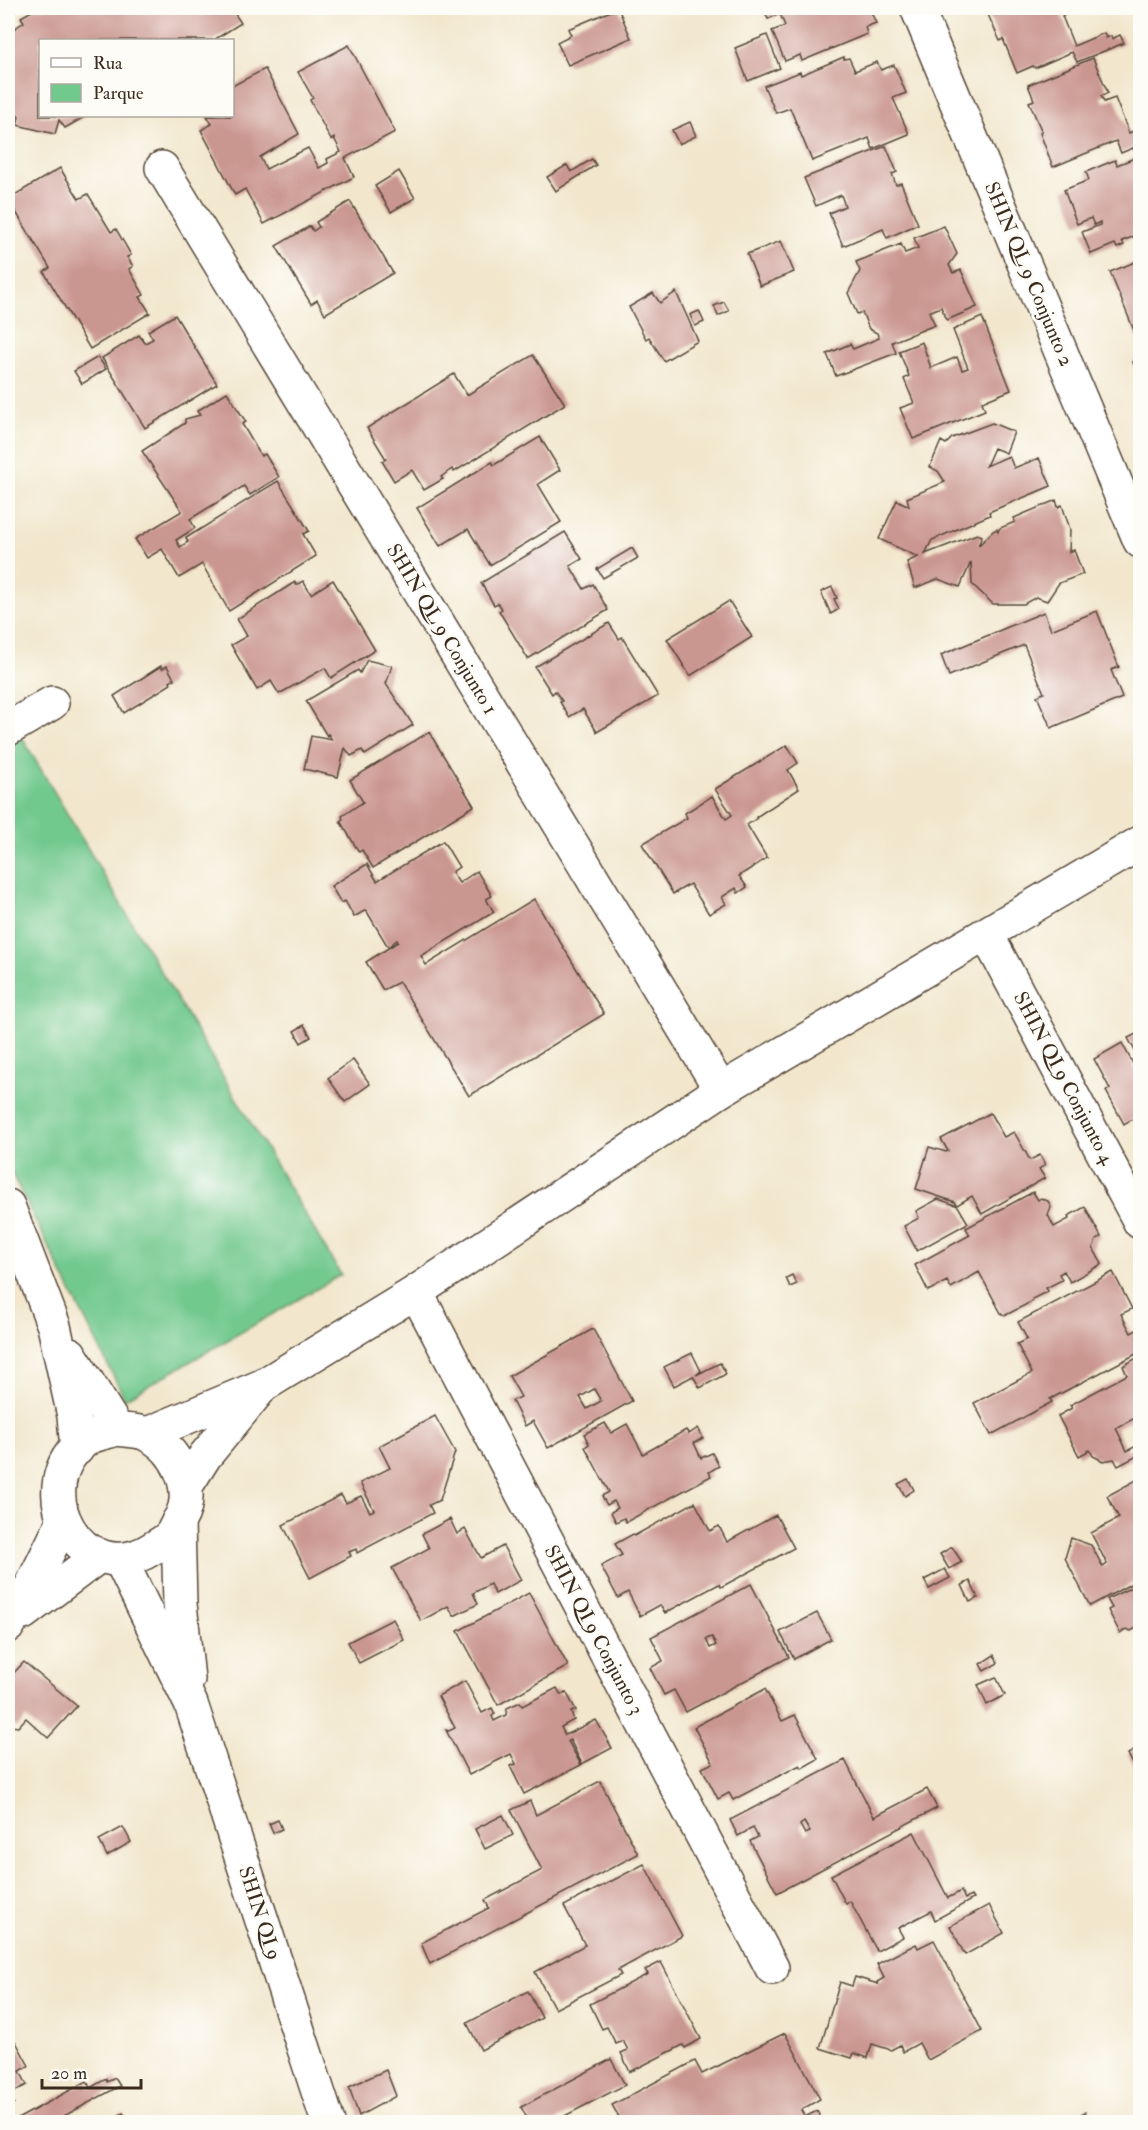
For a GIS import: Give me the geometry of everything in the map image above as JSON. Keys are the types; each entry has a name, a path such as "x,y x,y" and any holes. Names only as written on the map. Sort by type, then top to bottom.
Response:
{"street":[{"name":"SHIN QL 9 Conjunto 2","path":"917,8 1140,541"},
{"name":"SHIN QL 9 Conjunto 1","path":"162,168 721,1090"},
{"path":"8,729 52,703"},
{"path":"110,1558 82,1546 63,1522 57,1491 66,1461 87,1439 132,1431 262,1386 416,1292 721,1090 1140,843"},
{"name":"SHIN QI 9 Conjunto 4","path":"987,935 1140,1222"},
{"path":"8,1206 54,1326 85,1381 132,1431 172,1453 186,1486 184,1512 168,1538 142,1556 110,1558 47,1593 9,1625"},
{"name":"SHIN QI 9 Conjunto 3","path":"416,1292 772,1968"},
{"path":"54,1326 74,1416 77,1449"},
{"path":"186,1486 205,1456 262,1386"},
{"path":"9,1625 63,1522"},
{"name":"SHIN QI 9","path":"178,1522 180,1604 191,1704"},
{"name":"SHIN QI 9","path":"110,1558 191,1704 328,2122"}],"green space":[{"path":"8,714 341,1275 125,1399 8,1166"}],"building":[{"path":"37,8 231,8 241,23 216,39 39,39 39,117 84,117 65,128 59,120 55,134 17,125 19,117 8,99 8,79 10,77 8,73 8,33 24,22 21,17"},
{"path":"618,8 631,38 568,65 557,42 571,35 568,29"},
{"path":"763,8 869,8 876,23 865,27 867,34 802,61 800,55 785,61 772,31 785,26 780,14 768,19"},
{"path":"985,8 1070,8 1072,12 1062,16 1074,46 1104,33 1106,38 1111,36 1112,39 1120,35 1124,43 1077,62 1072,52 1017,73 1003,39 1000,41"},
{"path":"767,35 780,68 748,81 735,48"},
{"path":"349,45 395,132 345,158 354,177 264,224 245,189 235,195 201,130 212,124 208,117 234,117 234,85 265,69 299,134 260,157 266,169 308,148 319,168 328,163 327,159 341,152 334,138 331,140 310,100 313,98 298,72"},
{"path":"844,57 844,59 849,58 855,71 877,62 881,70 894,65 906,93 893,98 909,134 873,149 869,138 812,161 790,108 776,113 764,86 800,72 801,75"},
{"path":"1093,58 1108,93 1101,96 1104,102 1115,98 1129,133 1140,128 1140,238 1136,239 1135,236 1122,241 1124,245 1117,248 1115,244 1091,254 1082,232 1100,225 1100,222 1094,225 1091,218 1077,224 1064,190 1089,180 1086,172 1115,160 1117,165 1137,157 1133,148 1121,153 1116,141 1053,167 1040,133 1042,132 1029,102 1034,100 1028,85"},
{"path":"690,122 696,136 679,144 672,130"},
{"path":"886,146 897,172 892,174 896,185 901,183 918,224 887,238 883,229 843,246 829,213 845,206 841,195 816,206 804,178"},
{"path":"592,159 596,165 556,191 547,177 567,165 571,172"},
{"path":"60,168 79,199 88,194 111,232 116,229 131,255 127,257 133,266 129,269 144,295 140,297 150,313 90,349 44,272 50,268 8,199"},
{"path":"399,171 415,198 391,212 375,186"},
{"path":"350,201 393,273 325,314 317,300 311,304 276,246 310,226 313,231 319,227 316,222"},
{"path":"944,226 957,254 949,265 953,273 961,270 977,307 947,320 941,307 929,312 935,325 892,342 896,353 836,376 827,354 850,344 853,349 879,338 877,333 869,329 862,312 857,314 848,293 860,271 856,262 901,244 905,253 918,248 914,238"},
{"path":"781,241 794,272 760,286 747,254"},
{"path":"1140,260 1140,345 1110,272"},
{"path":"676,292 698,341 664,361 649,337 646,339 629,307 653,293 660,303"},
{"path":"724,302 729,311 718,316 714,306"},
{"path":"699,311 704,322 695,326 690,315"},
{"path":"175,315 217,384 145,428 102,358 139,335 145,343 153,339 148,331"},
{"path":"982,317 1011,390 982,402 985,410 913,439 900,408 914,403 904,379 909,376 899,351 922,342 931,368 957,357 962,370 968,368 953,330"},
{"path":"533,355 565,404 454,472 452,469 441,477 443,479 424,490 412,470 394,481 382,461 386,459 367,428 454,374 467,395"},
{"path":"98,357 106,369 82,384 74,371"},
{"path":"1140,359 1140,379 1133,362"},
{"path":"227,392 246,422 242,424 261,456 265,454 279,477 250,495 244,486 190,519 195,528 176,540 180,547 188,542 186,538 278,481 309,531 303,534 316,556 229,611 202,564 179,578 162,549 147,558 135,539 182,511 142,451 185,423 185,419 200,415 197,411"},
{"path":"992,423 1014,432 1006,453 994,448 986,466 1009,456 1014,468 1039,458 1051,486 989,512 990,515 932,540 925,554 977,534 982,536 978,546 993,531 997,529 998,532 1000,528 1015,522 1014,518 1056,500 1058,507 1062,505 1070,529 1069,552 1074,550 1083,574 1059,583 1047,601 1036,597 1024,604 993,604 972,584 971,562 960,587 938,579 915,588 907,562 918,557 879,539 897,500 909,506 907,498 945,482 938,471 930,467 941,441 946,444 952,438"},
{"path":"540,437 560,470 538,484 561,522 490,565 468,529 440,546 417,508 492,462 494,465"},
{"path":"565,532 582,559 570,566 584,589 593,584 608,610 528,659 499,611 502,609 498,603 494,605 481,583"},
{"path":"632,548 638,558 603,578 597,569"},
{"path":"333,580 375,650 331,678 325,668 279,694 271,681 257,690 231,645 247,636 237,619 295,582 296,585 303,581 311,594"},
{"path":"832,587 839,609 831,614 821,592"},
{"path":"729,601 752,637 690,676 667,639"},
{"path":"1097,611 1119,667 1111,670 1122,698 1051,728 1037,696 1044,693 1024,645 949,676 941,655 1044,612 1051,630"},
{"path":"609,623 619,639 622,637 658,696 597,732 583,709 569,717 560,702 562,701 555,691 552,694 535,667"},
{"path":"367,660 392,666 386,684 413,725 365,755 362,750 351,756 345,748 338,777 304,769 311,736 332,740 328,734 327,736 306,701 358,670 360,673"},
{"path":"161,666 162,669 167,666 174,679 170,681 171,684 124,713 114,696"},
{"path":"429,732 474,806 373,868 362,850 359,852 340,821 343,819 342,816 363,802 350,780"},
{"path":"787,745 798,763 788,770 799,789 747,825 767,858 739,876 747,887 738,893 736,888 722,897 726,904 709,914 690,884 673,894 642,844 687,818 685,813 712,796 726,819 732,815 715,789"},
{"path":"443,841 459,867 452,872 459,883 477,871 492,896 486,899 494,912 421,956 426,965 534,899 604,1014 469,1096 399,982 383,990 366,962 398,942 397,940 388,947 366,910 354,917 345,901 341,903 331,886 367,864 377,881"},
{"path":"304,1025 311,1037 301,1043 294,1031"},
{"path":"1140,1032 1140,1060 1128,1038"},
{"path":"1122,1043 1140,1077 1140,1120 1138,1116 1124,1124 1106,1091 1110,1089 1094,1059"},
{"path":"353,1060 370,1084 345,1102 328,1078"},
{"path":"990,1113 1004,1137 1014,1132 1030,1160 1040,1155 1045,1165 1039,1169 1045,1178 982,1214 972,1196 957,1205 955,1202 916,1189 929,1147 948,1151 941,1139"},
{"path":"1033,1192 1038,1200 1041,1198 1048,1201 1051,1207 1048,1215 1054,1227 1085,1207 1101,1237 1096,1240 1093,1248 1102,1264 1070,1282 1064,1271 1059,1274 1062,1280 1046,1288 1048,1291 1006,1315 1002,1315 979,1272 951,1288 947,1281 928,1291 915,1265 970,1235 966,1228"},
{"path":"938,1199 958,1206 968,1223 917,1251 904,1226 919,1218 916,1211"},
{"path":"1113,1272 1132,1309 1121,1314 1131,1333 1140,1328 1140,1352 1050,1399 1052,1402 991,1435 974,1403 1032,1373 1017,1344 1027,1339 1018,1322"},
{"path":"792,1275 797,1284 790,1287 786,1278"},
{"path":"593,1329 632,1401 548,1448 533,1421 525,1426 512,1401 521,1397 509,1376","holes":["594,1389 601,1401 587,1409 580,1397"]},
{"path":"692,1353 701,1371 696,1375 720,1363 726,1374 700,1388 693,1376 674,1386 664,1367"},
{"path":"1140,1356 1140,1392 1137,1393 1140,1399 1140,1429 1135,1418 1116,1428 1127,1451 1140,1444 1140,1458 1139,1455 1118,1466 1114,1459 1103,1461 1093,1456 1090,1450 1079,1456 1058,1416 1072,1408 1070,1405 1127,1375 1123,1366"},
{"path":"435,1416 455,1452 440,1500 429,1505 433,1513 357,1553 356,1549 349,1552 351,1556 310,1578 283,1525 341,1495 346,1503 361,1496 370,1512 374,1510 360,1483 390,1468 379,1446"},
{"path":"605,1423 611,1433 627,1424 643,1454 686,1430 689,1434 698,1428 703,1438 694,1443 701,1458 712,1453 719,1466 709,1472 711,1476 626,1522 624,1518 616,1522 611,1512 618,1508 614,1501 607,1505 602,1496 609,1492 585,1447 589,1444 584,1434"},
{"path":"1140,1478 1140,1579 1090,1606 1065,1558 1071,1538 1091,1545 1103,1567 1107,1564 1091,1533 1119,1518 1107,1496"},
{"path":"908,1479 914,1490 905,1496 898,1484"},
{"path":"695,1502 710,1531 719,1526 727,1542 776,1515 794,1548 721,1587 719,1584 665,1613 660,1605 640,1616 628,1592 618,1598 601,1566 622,1555 615,1544"},
{"path":"450,1519 457,1534 465,1529 481,1558 503,1546 521,1580 495,1594 490,1584 473,1593 478,1604 454,1616 448,1606 421,1621 392,1568 429,1548 422,1534"},
{"path":"952,1547 962,1562 949,1569 940,1554"},
{"path":"945,1569 950,1578 929,1589 924,1580"},
{"path":"970,1581 978,1598 970,1602 962,1585"},
{"path":"751,1584 789,1657 686,1712 674,1690 664,1695 650,1668 663,1661 651,1637","holes":["712,1637 716,1645 710,1648 706,1639"]},
{"path":"1136,1585 1140,1594 1140,1622 1138,1627 1131,1631 1126,1629 1120,1633 1108,1610 1112,1608 1107,1599"},
{"path":"529,1593 568,1666 498,1705 458,1631"},
{"path":"817,1613 831,1639 794,1659 780,1632"},
{"path":"393,1619 404,1640 359,1663 348,1642"},
{"path":"994,1655 998,1663 984,1671 980,1664"},
{"path":"24,1662 77,1706 48,1738 26,1718 18,1727 11,1726 8,1731 8,1679"},
{"path":"996,1677 1005,1695 987,1705 978,1685"},
{"path":"465,1681 482,1713 492,1708 495,1714 492,1716 494,1721 506,1715 507,1708 520,1702 522,1706 557,1688 561,1695 566,1692 576,1710 571,1712 574,1720 561,1727 565,1735 596,1720 612,1748 582,1764 570,1740 568,1741 581,1765 524,1794 510,1766 516,1764 511,1754 469,1775 446,1730 455,1728 438,1696"},
{"path":"765,1689 782,1721 795,1715 818,1759 802,1768 800,1765 733,1800 729,1793 718,1799 702,1768 713,1763 694,1727"},
{"path":"1140,1747 1140,1778 1128,1754"},
{"path":"845,1760 874,1817 927,1789 937,1808 777,1893 750,1841 758,1837 753,1828 738,1836 730,1820","holes":["804,1822 810,1832 805,1834 800,1825"]},
{"path":"600,1781 638,1854 430,1964 421,1943 489,1908 485,1900 542,1870 511,1810 530,1801 536,1815"},
{"path":"503,1815 513,1835 485,1849 475,1829"},
{"path":"278,1820 282,1829 273,1833 269,1824"},
{"path":"123,1827 131,1842 107,1856 99,1840"},
{"path":"914,1832 948,1898 961,1891 965,1899 971,1896 973,1899 935,1920 931,1911 898,1928 903,1937 877,1951 850,1901 846,1904 831,1875"},
{"path":"644,1864 682,1936 618,1970 621,1975 555,2009 535,1972 585,1945 564,1906"},
{"path":"989,1905 1004,1933 965,1955 950,1926"},
{"path":"934,1940 982,2031 928,2060 919,2043 903,2052 900,2045 891,2050 872,2044 868,2058 854,2053 852,2058 820,2048 840,1982 852,1986 855,1977 878,1984 877,1982 884,1978 877,1964 916,1944 918,1948"},
{"path":"661,1962 701,2039 685,2048 683,2045 630,2072 621,2053 628,2050 623,2041 616,2044 607,2027 602,2029 590,2004 648,1974 645,1970"},
{"path":"528,1991 542,2018 481,2050 467,2023"},
{"path":"785,2033 820,2099 801,2110 805,2117 817,2111 823,2122 622,2122 612,2105 695,2061 702,2074"},
{"path":"16,2042 29,2066 20,2071 27,2085 9,2094 14,2103 8,2107 8,2046"},
{"path":"611,2059 625,2085 553,2122 529,2122 521,2107"},
{"path":"386,2070 396,2096 359,2116 349,2087"},
{"path":"115,2078 120,2086 53,2122 12,2122 87,2081 90,2088 106,2079 107,2082"},
{"path":"1085,2112 1091,2122 1065,2122"},
{"path":"123,2113 129,2122 106,2122"}]}
